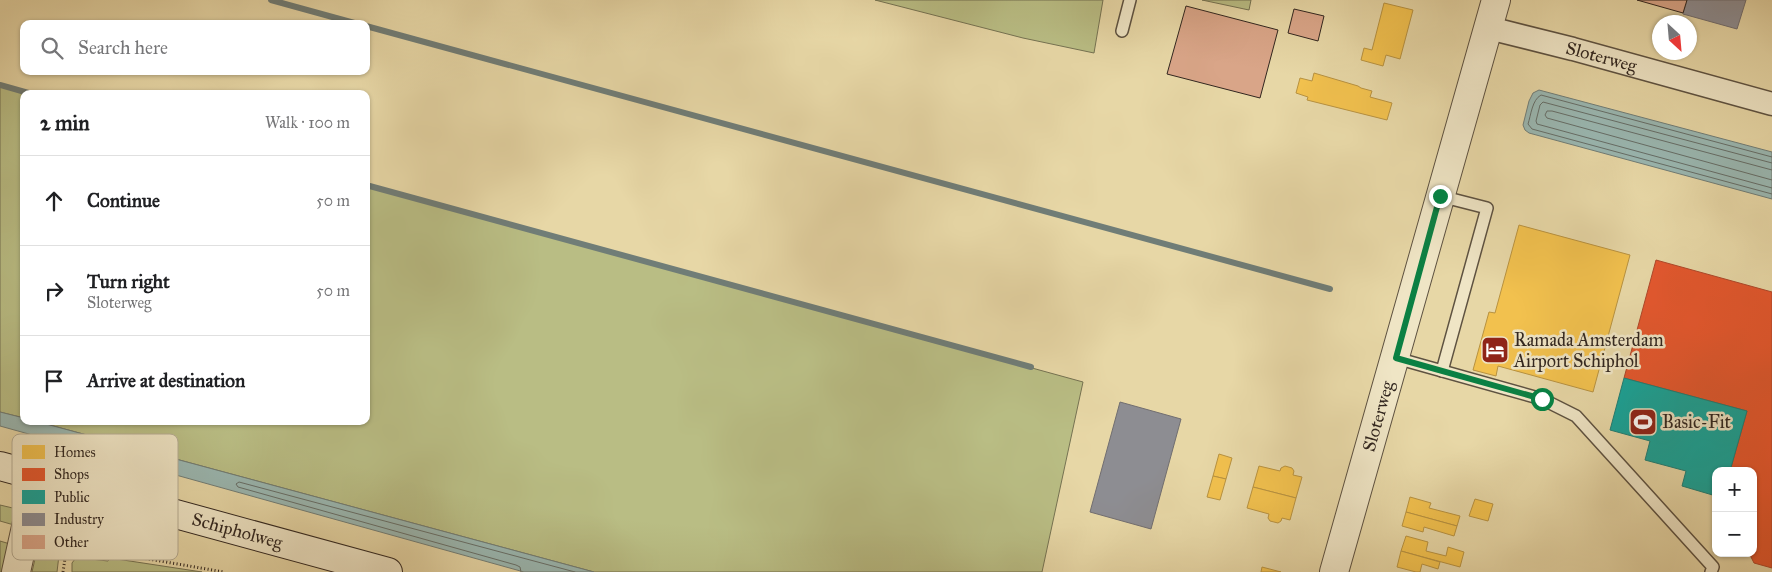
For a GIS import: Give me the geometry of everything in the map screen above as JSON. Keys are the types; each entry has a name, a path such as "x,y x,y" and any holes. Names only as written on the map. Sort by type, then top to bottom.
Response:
{"street":[{"name":"Sloterweg","path":"1334,572 1496,0"},
{"name":"Sloterweg","path":"1488,28 1573,49 1772,104"},
{"name":"Schipholweg","path":"0,466 12,470"},
{"name":"Schipholweg","path":"178,515 388,572"}],"lane":[{"path":"1122,31 1130,0"},
{"path":"1440,196 1487,208 1442,371"},
{"path":"1396,358 1542,399 1576,416 1713,568 1711,572"}],"path":[{"path":"154,560 224,572"}],"green space":[{"path":"875,0 1103,0 1094,53 1023,38"},
{"path":"1202,0 1251,0 1249,10"},
{"path":"0,85 20,91 20,417 0,412"},
{"path":"370,186 1083,382 1042,572 594,572 178,460 178,434 83,434 50,425 370,425"},
{"path":"0,505 12,508 12,524 0,521"},
{"path":"0,541 10,544 4,572 0,572"},
{"path":"35,560 58,560 57,572 32,572"},
{"path":"74,560 123,560 202,572 72,572 72,563"}],"water":[{"path":"1539,90 1772,152 1772,199 1529,133 1523,125 1529,101 1533,93"},
{"path":"0,412 20,417 20,425 50,425 83,434 29,434 0,426"},
{"path":"178,460 594,572 524,572 178,476"}],"building: Homes":[{"path":"1384,3 1413,10 1400,59 1386,55 1383,66 1361,60 1364,48 1372,50"},
{"path":"1314,73 1372,91 1370,97 1392,103 1387,120 1307,100 1308,97 1296,93 1300,78 1312,81"},
{"path":"1519,225 1630,255 1593,392 1498,366 1496,376 1473,370 1489,312 1495,313"},
{"path":"1219,454 1232,458 1226,479 1213,476"},
{"path":"1259,466 1280,471 1285,466 1292,468 1294,471 1293,475 1302,477 1296,498 1253,487"},
{"path":"1213,476 1226,479 1220,500 1207,497"},
{"path":"1253,487 1296,498 1290,520 1282,518 1278,523 1270,521 1268,518 1269,514 1247,508"},
{"path":"1410,497 1431,503 1429,508 1460,516 1457,526 1406,512"},
{"path":"1475,499 1493,504 1488,521 1469,516"},
{"path":"1406,512 1457,526 1454,536 1424,527 1423,532 1402,526"},
{"path":"1406,536 1428,542 1426,551 1446,556 1448,547 1464,552 1460,567 1401,551"},
{"path":"1401,551 1440,562 1438,569 1422,564 1420,572 1397,567"},
{"path":"1262,567 1281,572 1261,572"}],"building: Shops":[{"path":"1656,260 1772,292 1772,568 1754,563 1751,557 1757,557 1757,467 1731,467 1747,411 1624,378"}],"building: Public":[{"path":"1624,378 1747,411 1731,467 1712,467 1712,495 1682,486 1686,471 1645,460 1650,441 1610,430"}],"building: Industry":[{"path":"1687,0 1746,0 1737,29 1697,18 1697,15 1683,14"},
{"path":"1120,402 1181,419 1151,529 1090,512"}],"building: Other":[{"path":"1637,0 1687,0 1683,13"},
{"path":"1186,6 1278,30 1260,98 1167,74"},
{"path":"1294,9 1324,16 1318,41 1288,33"}],"waterway":[{"path":"271,0 344,20"},
{"path":"370,27 1330,289"},
{"path":"0,85 20,91"},
{"path":"370,186 1031,367"}],"place":[{"name":"Ramada Amsterdam Airport Schiphol","path":"1495,350"},
{"name":"Basic-Fit","path":"1643,422"}],"route":[{"path":"1440,196 1396,358 1542,399"}]}
